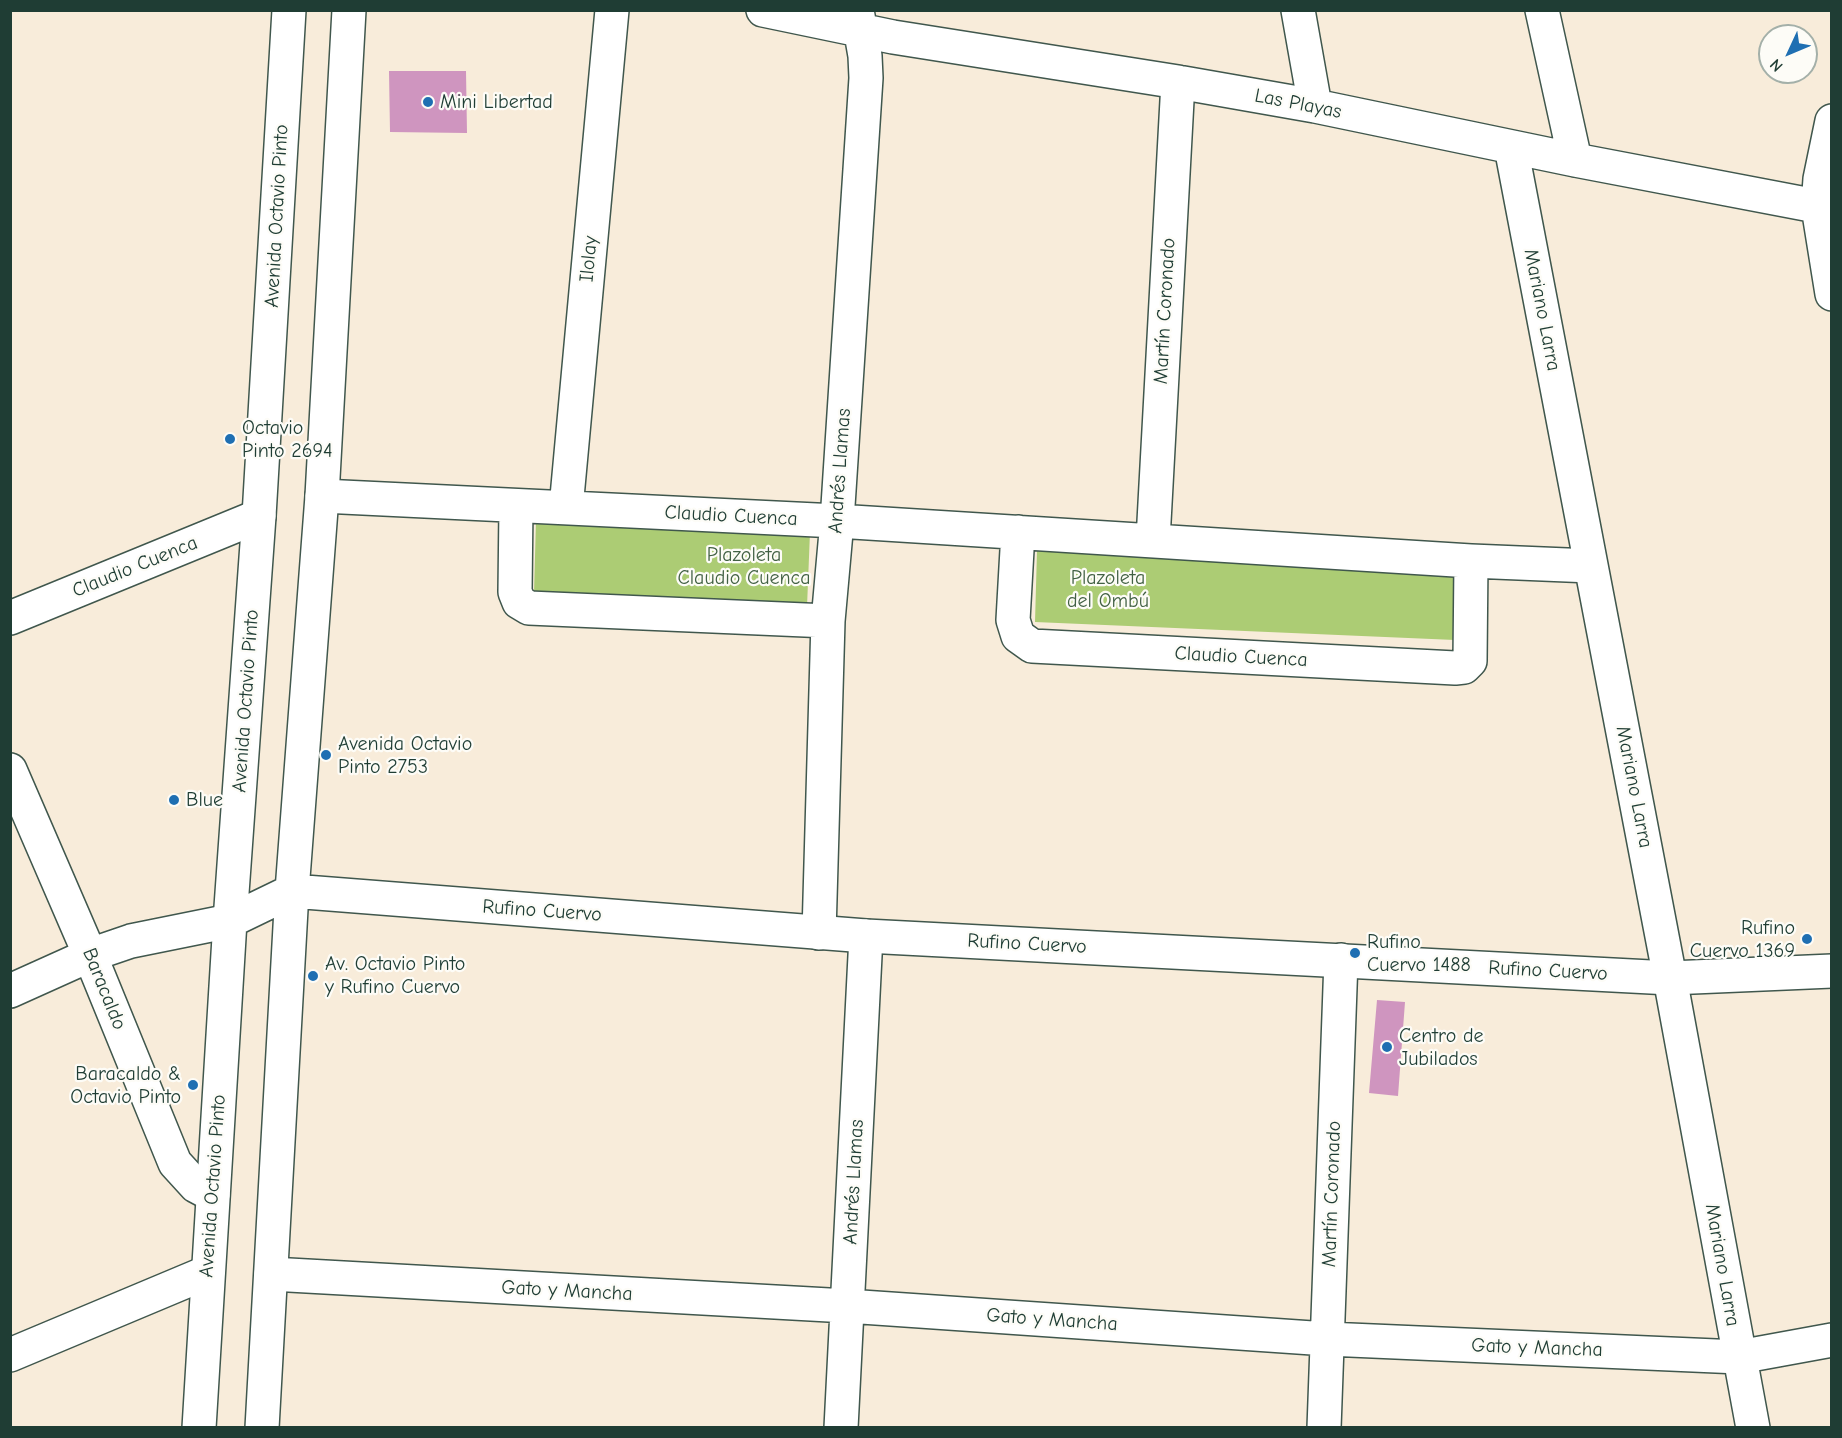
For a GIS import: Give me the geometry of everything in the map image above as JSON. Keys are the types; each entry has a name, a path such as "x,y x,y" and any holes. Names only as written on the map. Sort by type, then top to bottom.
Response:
{"street":[{"name":"Avenida Octavio Pinto","path":"200,1428 230,921 259,516 289,10"},
{"path":"262,1428 292,891 322,496 349,10"},
{"name":"Ilolay","path":"567,508 612,10"},
{"name":"Las Playas","path":"763,10 858,20 893,37 1315,106 1575,160 1825,208"},
{"path":"1298,10 1315,106"},
{"path":"1542,10 1575,160"},
{"name":"Andrés Llamas","path":"819,933 828,621 837,521 866,78 865,56 858,20"},
{"name":"Martín Coronado","path":"1153,540 1178,82"},
{"path":"1832,121 1820,179 1825,208 1832,294"},
{"name":"Mariano Larra","path":"1511,147 1670,978 1753,1428"},
{"name":"Claudio Cuenca","path":"322,496 837,521 1471,561 1591,566"},
{"path":"516,506 515,592 519,602 528,608 828,621"},
{"name":"Claudio Cuenca","path":"10,618 259,516"},
{"name":"Claudio Cuenca","path":"1018,532 1013,620 1018,636 1032,646 1464,667 1470,661 1471,561"},
{"name":"Baracaldo","path":"10,770 175,1163 196,1186 213,1195"},
{"path":"10,991 131,941 230,921 292,891"},
{"name":"Rufino Cuervo","path":"292,891 866,936 1670,978 1832,971"},
{"name":"Andrés Llamas","path":"841,1428 866,936"},
{"name":"Martín Coronado","path":"1324,1428 1341,960"},
{"path":"10,1355 208,1272"},
{"name":"Gato y Mancha","path":"271,1274 848,1306 1327,1339 1739,1357 1832,1340"}],"green space":[{"name":"Plazoleta Claudio Cuenca","path":"536,520 810,532 807,607 534,593"},
{"name":"Plazoleta del Ombú","path":"1037,551 1457,569 1455,640 1035,622"}],"building":[{"name":"Mini Libertad","path":"389,71 466,71 467,133 390,132"},
{"name":"Centro de Jubilados","path":"1377,1000 1405,1002 1398,1096 1369,1093"}],"place":[{"name":"Mini Libertad","path":"428,102"},
{"name":"Octavio Pinto 2694","path":"230,439"},
{"name":"Avenida Octavio Pinto 2753","path":"326,755"},
{"name":"Blue","path":"174,800"},
{"name":"Rufino Cuervo 1369","path":"1807,939"},
{"name":"Rufino Cuervo 1488","path":"1355,953"},
{"name":"Av. Octavio Pinto y Rufino Cuervo","path":"313,976"},
{"name":"Centro de Jubilados","path":"1387,1047"},
{"name":"Baracaldo & Octavio Pinto","path":"193,1085"}]}
